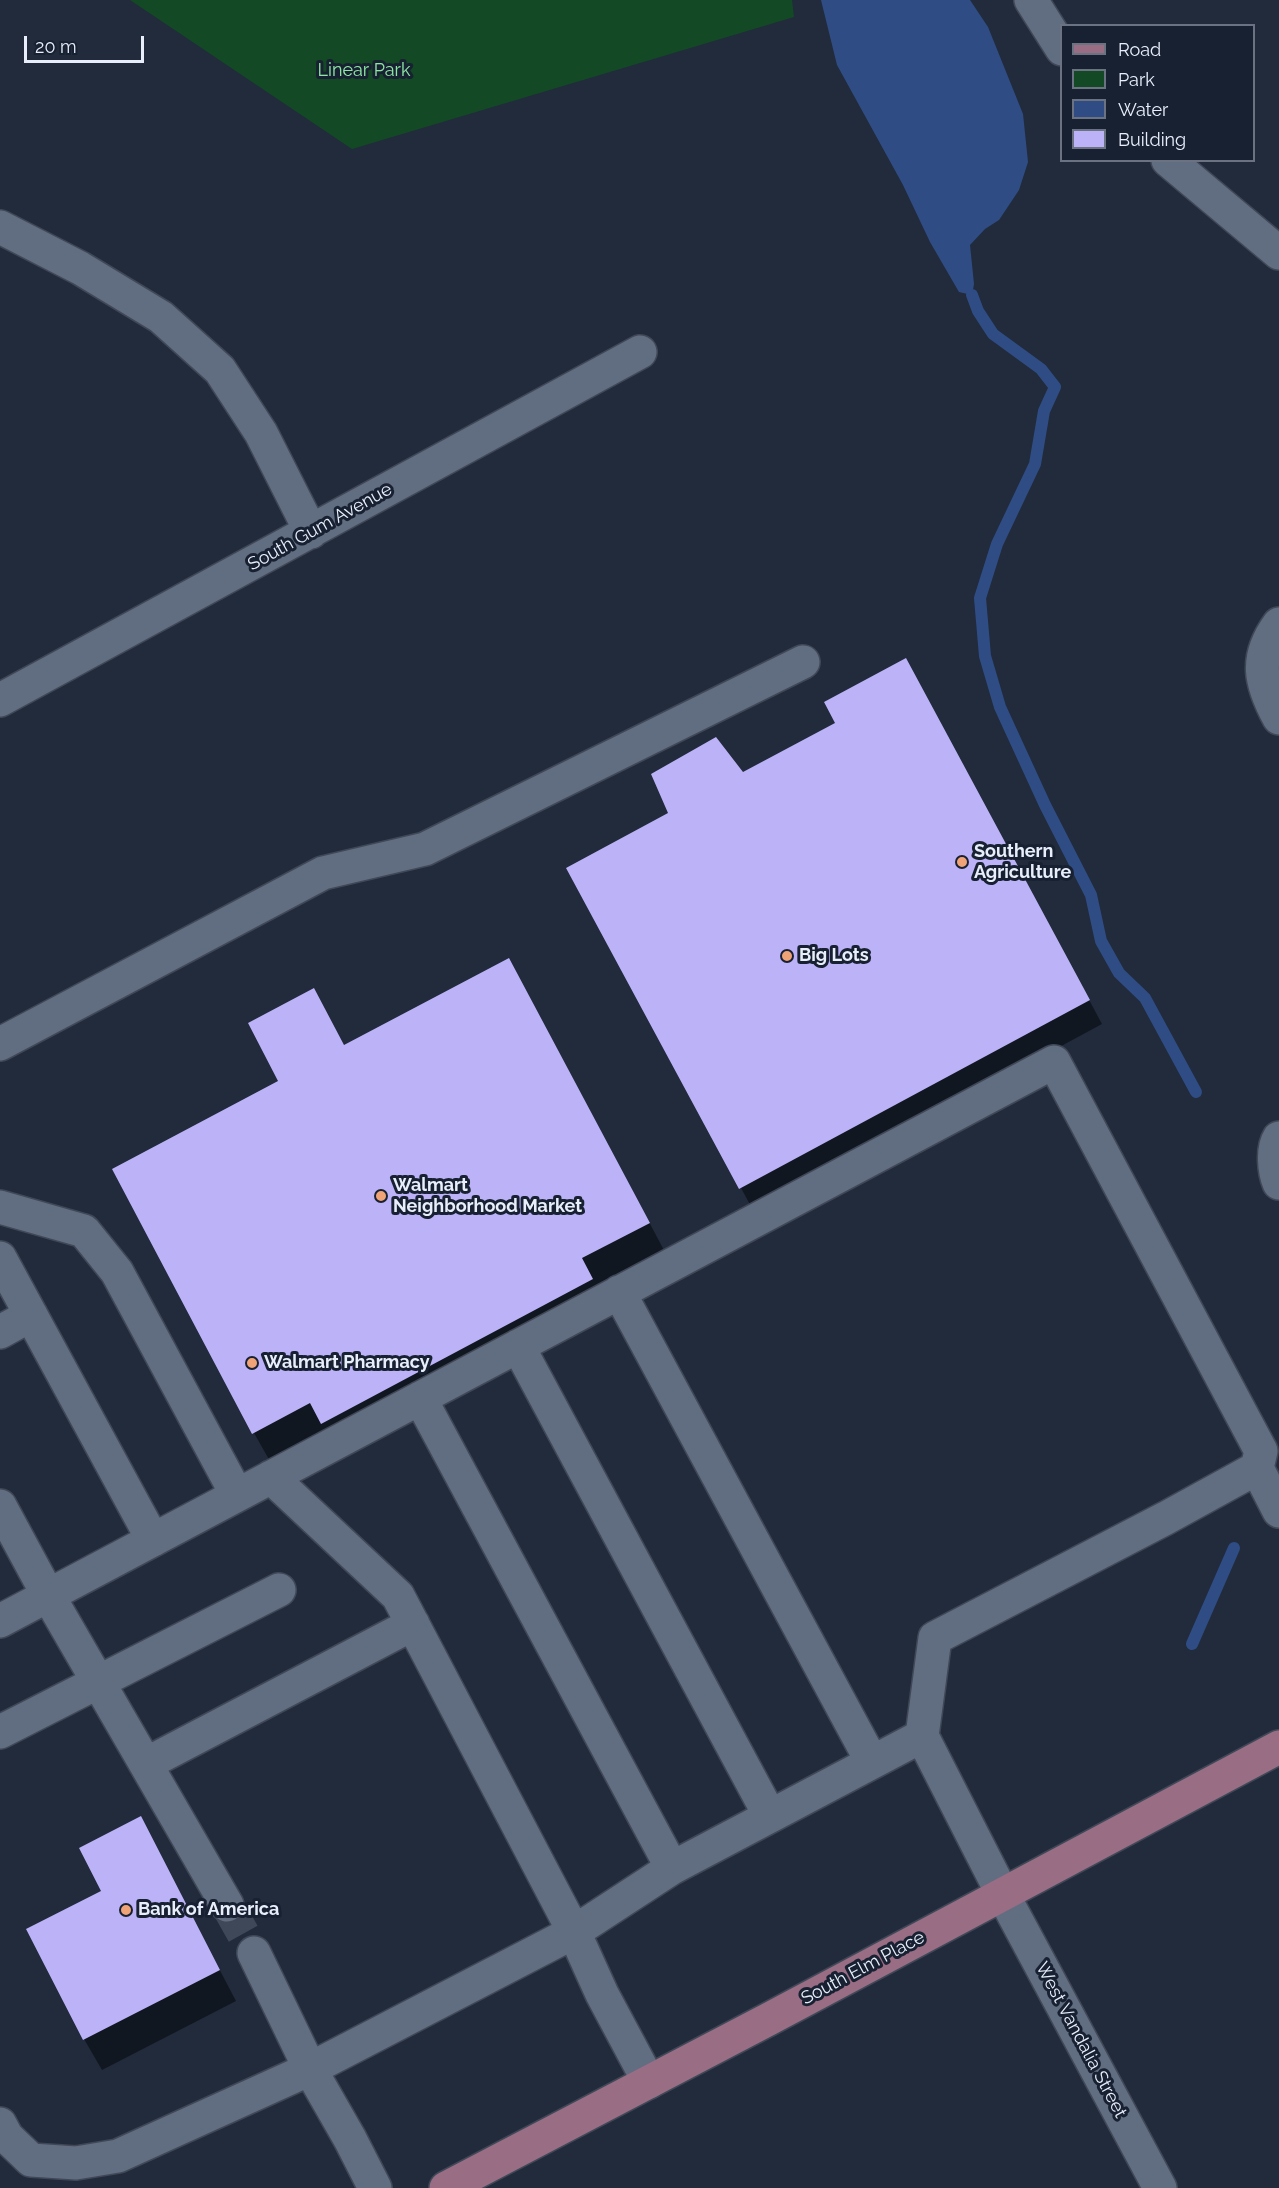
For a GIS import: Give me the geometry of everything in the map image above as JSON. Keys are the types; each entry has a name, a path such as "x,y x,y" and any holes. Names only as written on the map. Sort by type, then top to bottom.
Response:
{"main road":[{"name":"South Elm Place","path":"446,2188 1279,1747"}],"street":[{"path":"1032,0 1060,46"},
{"path":"1170,162 1279,252"},
{"path":"0,227 80,268 161,316 220,370 261,433 311,532"},
{"name":"South Gum Avenue","path":"0,700 640,352"},
{"path":"1279,624 1264,653 1262,673 1267,696 1279,718"},
{"path":"0,1044 323,873 425,849 803,662"},
{"path":"0,1621 1054,1062 1266,1454 1279,1511"},
{"path":"1279,1138 1276,1142 1275,1173 1279,1183"},
{"path":"0,1207 84,1231 117,1272 237,1495"},
{"path":"0,1258 153,1540"},
{"path":"619,1292 872,1762"},
{"path":"0,1332 31,1315"},
{"path":"518,1346 770,1816"},
{"path":"420,1398 672,1868"},
{"path":"0,2124 7,2137 31,2160 76,2163 118,2156 310,2069 574,1932 672,1868 922,1736 935,1638 1166,1518 1266,1454"},
{"path":"271,1477 398,1596 574,1932 602,1994 649,2082"},
{"path":"0,1506 48,1595 227,1905"},
{"path":"0,1732 279,1590"},
{"path":"146,1764 413,1624"},
{"name":"West Vandalia Street","path":"922,1736 1002,1893 1160,2188"},
{"path":"254,1953 310,2069 375,2188"}],"green space":[{"name":"Linear Park","path":"130,0 792,0 794,17 352,149"}],"water":[{"path":"821,0 970,0 988,27 1023,114 1028,162 1019,190 999,220 985,229 970,245 974,284 972,295 959,292 930,242 903,185 837,65"}],"building":[{"name":"Big Lots","path":"906,658 1090,1000 739,1189 566,868 668,813 651,774 716,737 743,772 835,723 824,702"},
{"name":"Walmart Neighborhood Market","path":"509,958 650,1223 582,1258 593,1279 321,1424 310,1403 252,1434 112,1169 278,1081 248,1023 314,988 344,1045"},
{"name":"Bank of America","path":"141,1816 220,1970 83,2040 26,1929 101,1891 79,1848"}],"waterway":[{"path":"972,295 978,311 993,334 1041,369 1055,387 1044,411 1035,464 997,544 980,598 985,656 1000,707 1045,805 1091,895 1101,941 1119,973 1145,998 1196,1092"},
{"path":"1192,1644 1234,1548"}],"tunnel":[{"path":"227,1905 254,1953"}],"place":[{"name":"Southern Agriculture","path":"962,862"},
{"name":"Big Lots","path":"787,956"},
{"name":"Walmart Neighborhood Market","path":"381,1196"},
{"name":"Walmart Pharmacy","path":"252,1363"},
{"name":"Bank of America","path":"126,1910"}]}
